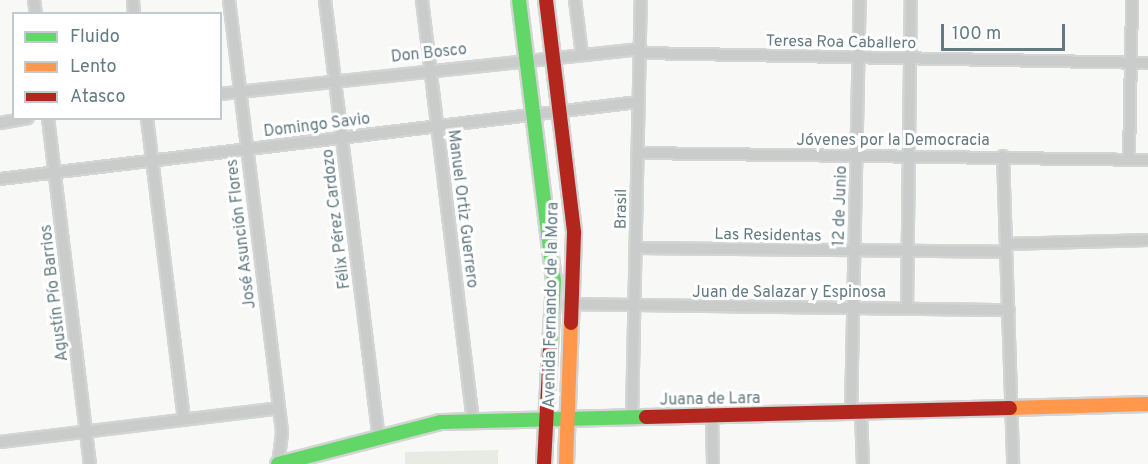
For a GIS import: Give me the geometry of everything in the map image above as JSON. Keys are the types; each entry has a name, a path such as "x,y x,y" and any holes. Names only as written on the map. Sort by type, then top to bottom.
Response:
{"main road":[{"name":"Avenida Fernando de la Mora","path":"519,0 554,282 544,422 544,464"},
{"name":"Avenida Fernando de la Mora","path":"546,0 573,233 568,303 566,464"},
{"name":"Juana de Lara","path":"278,464 378,434 440,422 544,422 1148,404"}],"street":[{"name":"José Asunción Flores","path":"229,0 279,408 278,464"},
{"name":"Félix Pérez Cardozo","path":"325,0 378,434"},
{"name":"Manuel Ortiz Guerrero","path":"422,0 473,422"},
{"path":"575,0 582,55"},
{"name":"Brasil","path":"632,418 642,0"},
{"name":"12 de Junio","path":"860,0 854,308 856,413 863,464"},
{"path":"907,309 911,0"},
{"path":"1129,159 1132,0"},
{"name":"Don Bosco","path":"222,94 526,58 641,51"},
{"name":"Teresa Roa Caballero","path":"641,51 859,59 1148,63"},
{"name":"Domingo Savio","path":"0,178 638,102"},
{"path":"0,123 17,120"},
{"name":"Agustín Pío Barrios","path":"48,120 90,464"},
{"path":"147,120 184,419"},
{"name":"Jóvenes por la Democracia","path":"637,153 1003,156 1148,160"},
{"path":"1003,156 1013,464"},
{"name":"Las Residentas","path":"636,248 907,254 1148,240"},
{"name":"Juan de Salazar y Espinosa","path":"568,303 635,308 1009,310"},
{"path":"0,442 279,408"},
{"path":"712,416 713,464"}],"shaded area":[{"path":"498,450 498,464 405,464 405,452"}],"traffic: fast":[{"path":"519,0 554,282 550,348"},
{"path":"278,464 440,422 646,417"}],"traffic: slow":[{"path":"566,464 571,323"},
{"path":"1010,408 1148,404"}],"traffic: jam":[{"path":"546,0 574,233 571,323"},
{"path":"544,464 550,348"},
{"path":"646,417 1010,408"}]}
